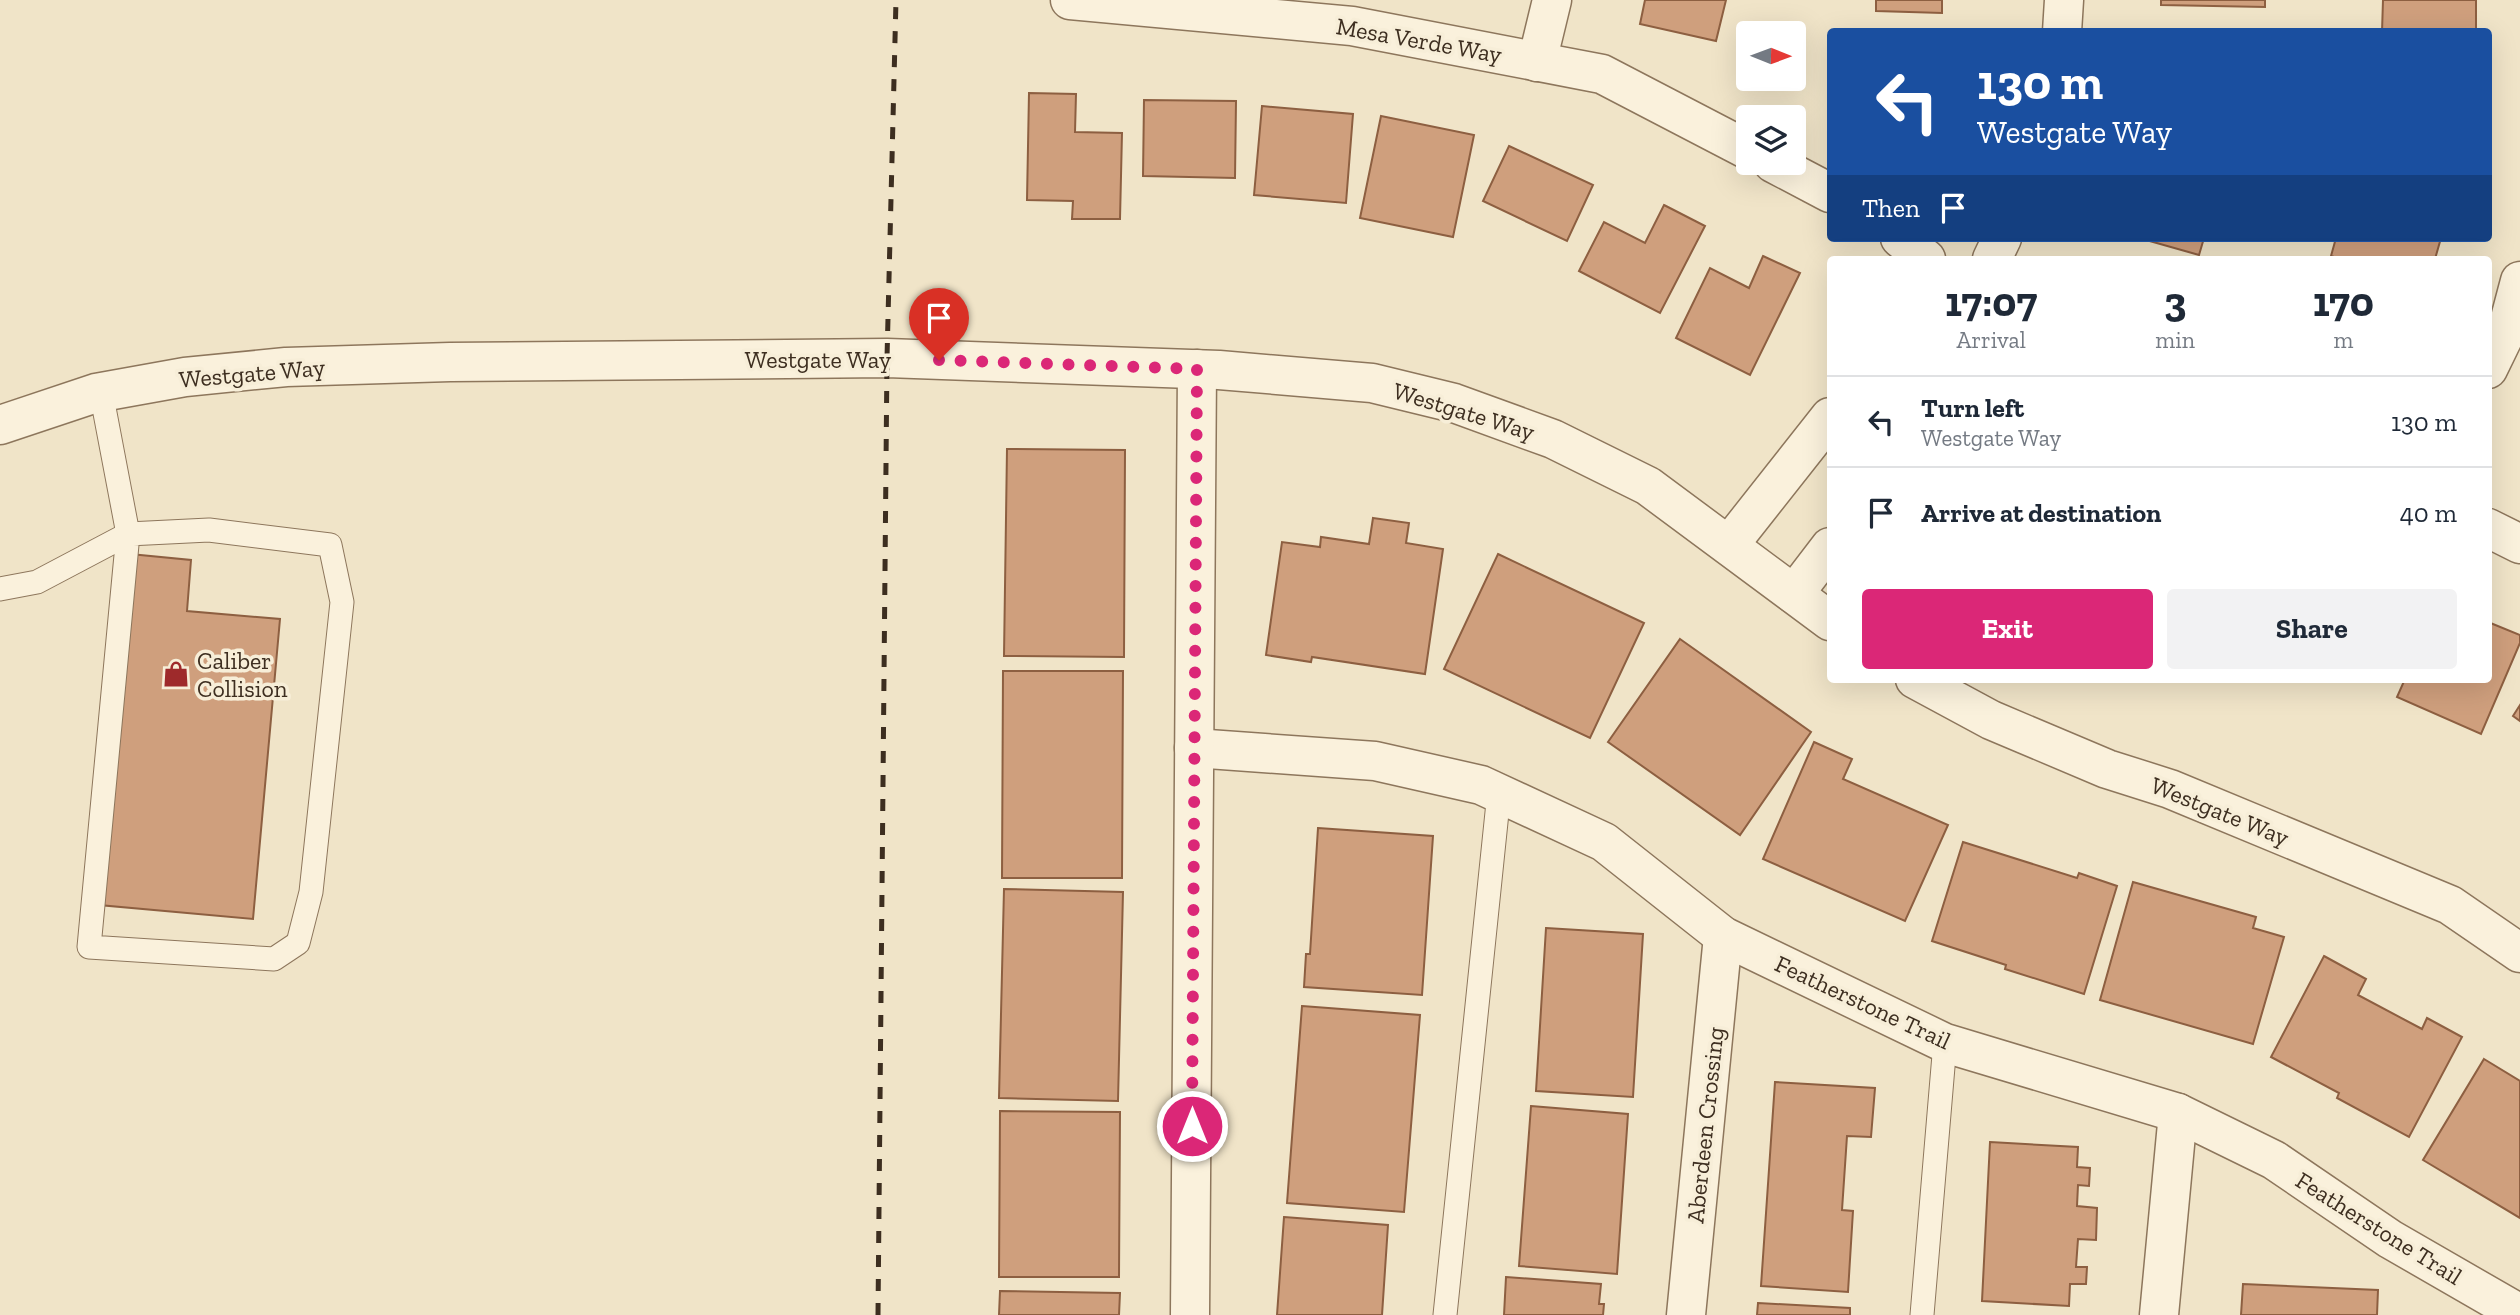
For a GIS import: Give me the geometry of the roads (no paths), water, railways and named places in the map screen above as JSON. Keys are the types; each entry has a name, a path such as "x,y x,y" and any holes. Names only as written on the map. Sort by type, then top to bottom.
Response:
{"street":[{"name":"Mesa Verde Way","path":"1070,0 1352,26 1602,74 1736,144"},
{"path":"1537,62 1552,0"},
{"path":"2063,28 2064,0"},
{"path":"1796,175 1827,191"},
{"path":"1905,242 1922,256"},
{"path":"2492,361 2507,330 2520,281"},
{"name":"Westgate Way","path":"0,425 101,392 185,377 286,367 450,362 887,358 1197,369 1371,383 1454,403 1553,439 1648,486 1827,619"},
{"path":"1190,1315 1197,369"},
{"path":"1729,545 1827,421"},
{"path":"2492,530 2520,544"},
{"path":"1794,594 1827,551"},
{"name":"Westgate Way","path":"1922,683 1991,720 2107,769 2170,789 2449,905 2520,953"},
{"name":"Featherstone Trail","path":"1194,748 1375,761 1481,786 1499,793 1604,842 1723,936 1945,1043 2178,1113 2274,1160 2390,1239 2520,1314"},
{"name":"Aberdeen Crossing","path":"1686,1315 1723,936"},
{"path":"2159,1315 2178,1113"}],"lane":[{"path":"0,589 37,582 128,534 209,530 330,545 342,602 311,892 298,943 274,959 89,947 128,534 101,392"},
{"path":"1445,1315 1499,793"},
{"path":"1922,1315 1945,1043"}],"railway":[{"path":"878,1315 887,358 896,0"}],"place":[{"name":"Caliber Collision","path":"176,674"}]}
